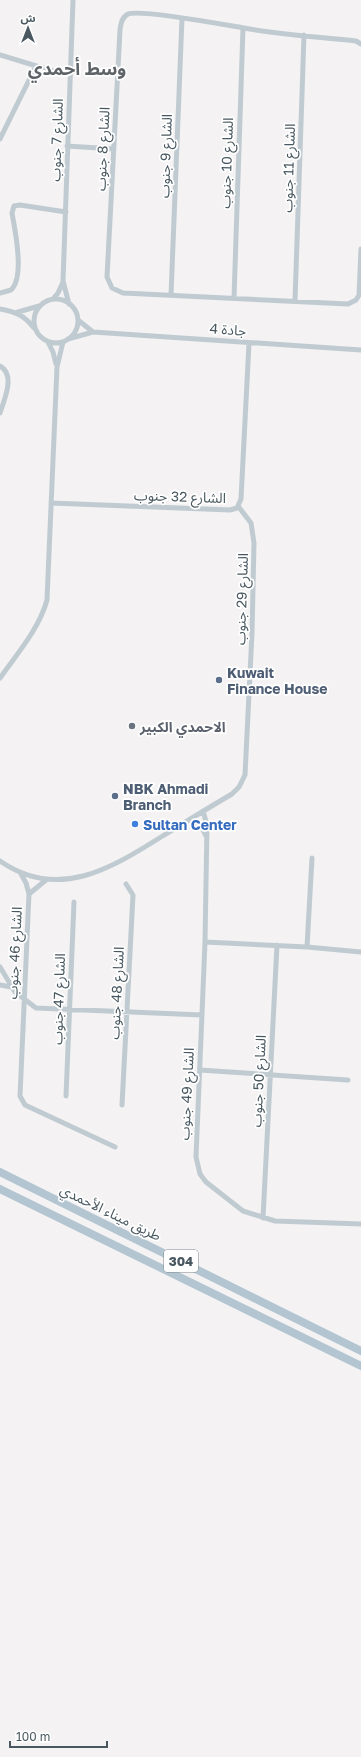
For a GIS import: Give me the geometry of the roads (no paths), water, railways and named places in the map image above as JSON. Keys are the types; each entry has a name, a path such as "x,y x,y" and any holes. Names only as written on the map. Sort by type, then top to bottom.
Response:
{"main road":[{"name":"طريق ميناء الأحمدي","path":"0,1172 361,1351"},
{"name":"طريق ميناء الأحمدي","path":"0,1189 361,1366"}],"street":[{"name":"الشارع 7 جنوب","path":"69,304 63,281 73,0"},
{"name":"الشارع 8 جنوب","path":"171,295 123,293 112,288 107,277 121,22 129,14 182,18"},
{"path":"182,18 221,23 243,28 356,41 361,44"},
{"name":"الشارع 9 جنوب","path":"171,295 182,18"},
{"name":"الشارع 10 جنوب","path":"234,298 243,28"},
{"name":"الشارع 11 جنوب","path":"295,300 304,35"},
{"path":"0,56 70,74"},
{"path":"0,139 36,66"},
{"path":"67,146 114,149"},
{"path":"0,293 11,290 16,282 18,261 12,212 14,206 20,204 66,212"},
{"path":"171,295 295,300 348,304 356,300 359,292 361,249"},
{"name":"الشارع 7 جنوب","path":"53,299 58,293 63,281"},
{"path":"0,309 18,312 53,299 58,299 74,308 78,320 93,332"},
{"path":"34,328 34,316 40,305"},
{"path":"18,312 27,319 37,334 48,342 53,352 57,367"},
{"path":"0,678 44,614 47,600 57,367 66,341 74,334 78,320"},
{"name":"جادة 4","path":"66,341 93,332 361,350"},
{"path":"48,342 66,341"},
{"name":"الشارع 32 جنوب","path":"51,503 230,510 238,506 241,499 249,342"},
{"path":"0,366 7,374 8,386 0,413"},
{"name":"الشارع 29 جنوب","path":"0,861 20,872 46,880 75,879 103,870 130,856 236,790 245,775 252,648 254,536 249,520 238,506"},
{"name":"الشارع 49 جنوب","path":"203,811 207,825 205,942 196,1157 200,1174 206,1182 244,1211 263,1218 275,1221 361,1224"},
{"path":"193,817 202,828 206,839"},
{"path":"307,947 312,858"},
{"name":"الشارع 46 جنوب","path":"20,872 29,894 20,1096 25,1105 115,1146"},
{"name":"الشارع 46 جنوب","path":"29,894 46,880"},
{"name":"الشارع 48 جنوب","path":"122,1105 133,895 126,884"},
{"name":"الشارع 47 جنوب","path":"66,1096 74,902"},
{"path":"205,942 277,945 361,952"},
{"name":"الشارع 50 جنوب","path":"263,1218 277,945"},
{"path":"0,967 5,973 11,987 32,1006 40,1008 202,1016"},
{"path":"0,985 11,987"},
{"path":"200,1070 348,1080"}],"place":[{"name":"Kuwait Finance House","path":"219,680"},
{"name":"الاحمدي الكبير","path":"132,726"},
{"name":"NBK Ahmadi Branch","path":"115,796"},
{"name":"Sultan Center","path":"135,824"}],"district":[{"name":"وسط أحمدي","path":"77,68"}]}
